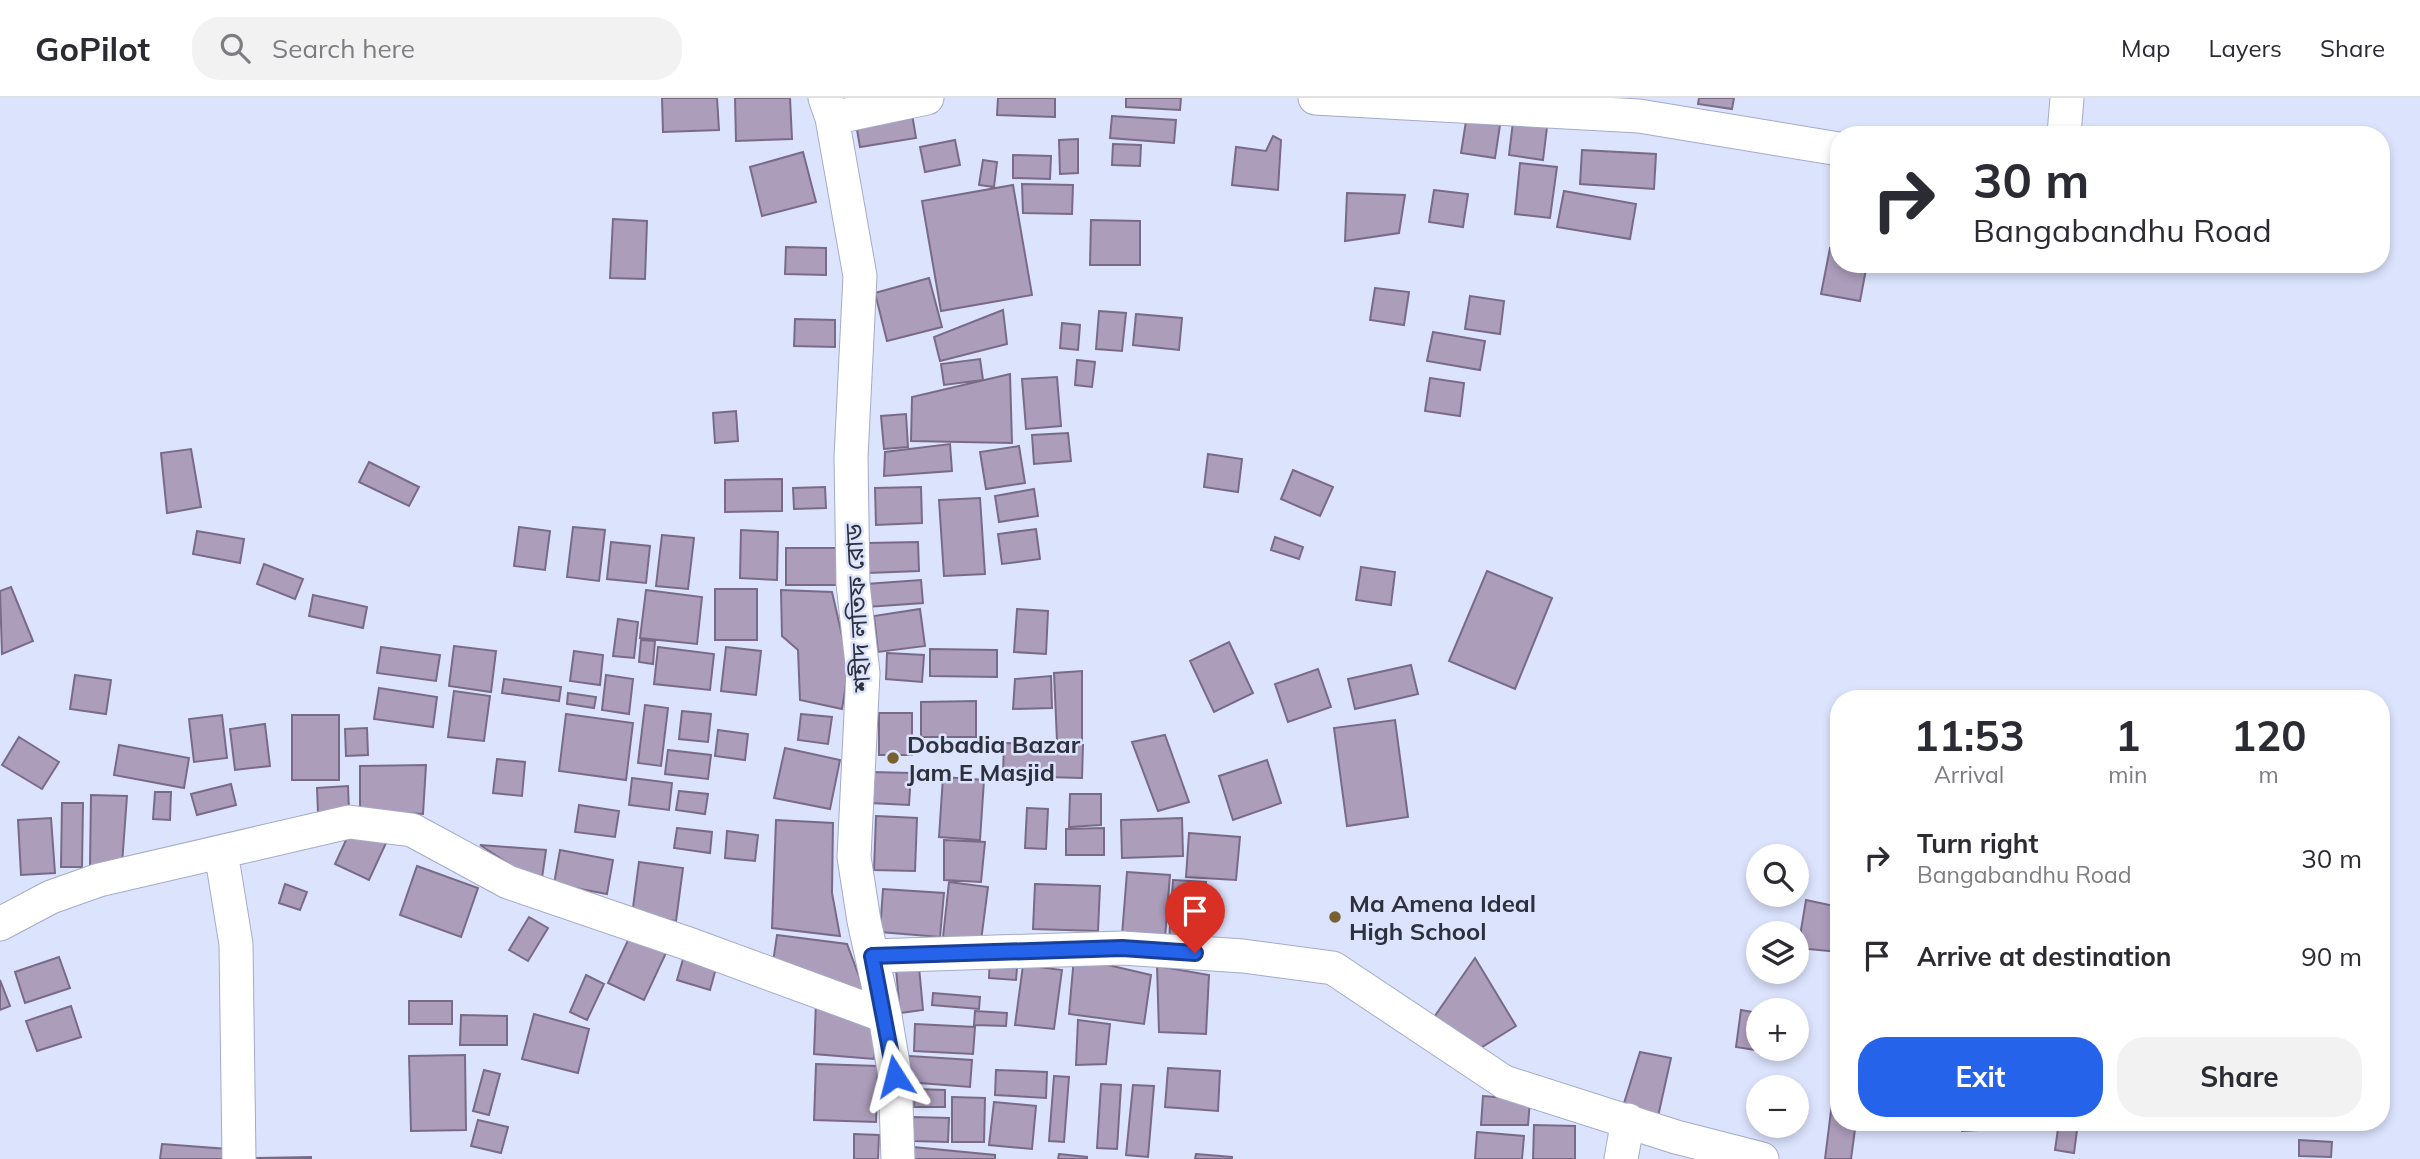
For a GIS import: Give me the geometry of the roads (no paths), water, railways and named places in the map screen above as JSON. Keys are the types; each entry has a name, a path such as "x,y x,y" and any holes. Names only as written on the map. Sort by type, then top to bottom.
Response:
{"street":[{"path":"829,108 927,98"},
{"path":"1315,98 1639,116 1830,148"},
{"path":"2065,126 2067,98"},
{"name":"শহীদ লতিফ রোড","path":"829,108 860,276 851,457 853,584 863,673 854,857 895,1076 898,1159"},
{"path":"0,924 51,897 99,880 349,822 412,830 508,882 690,944 885,1016"},
{"path":"221,852 236,944 239,1159"},
{"path":"872,956 1122,948 1243,956 1333,968 1504,1082 1676,1137 1762,1159"},
{"path":"1620,1159 1628,1120"}],"place":[{"name":"Dobadia Bazar Jam E Masjid","path":"893,758"},
{"name":"Ma Amena Ideal High School","path":"1335,917"}]}
